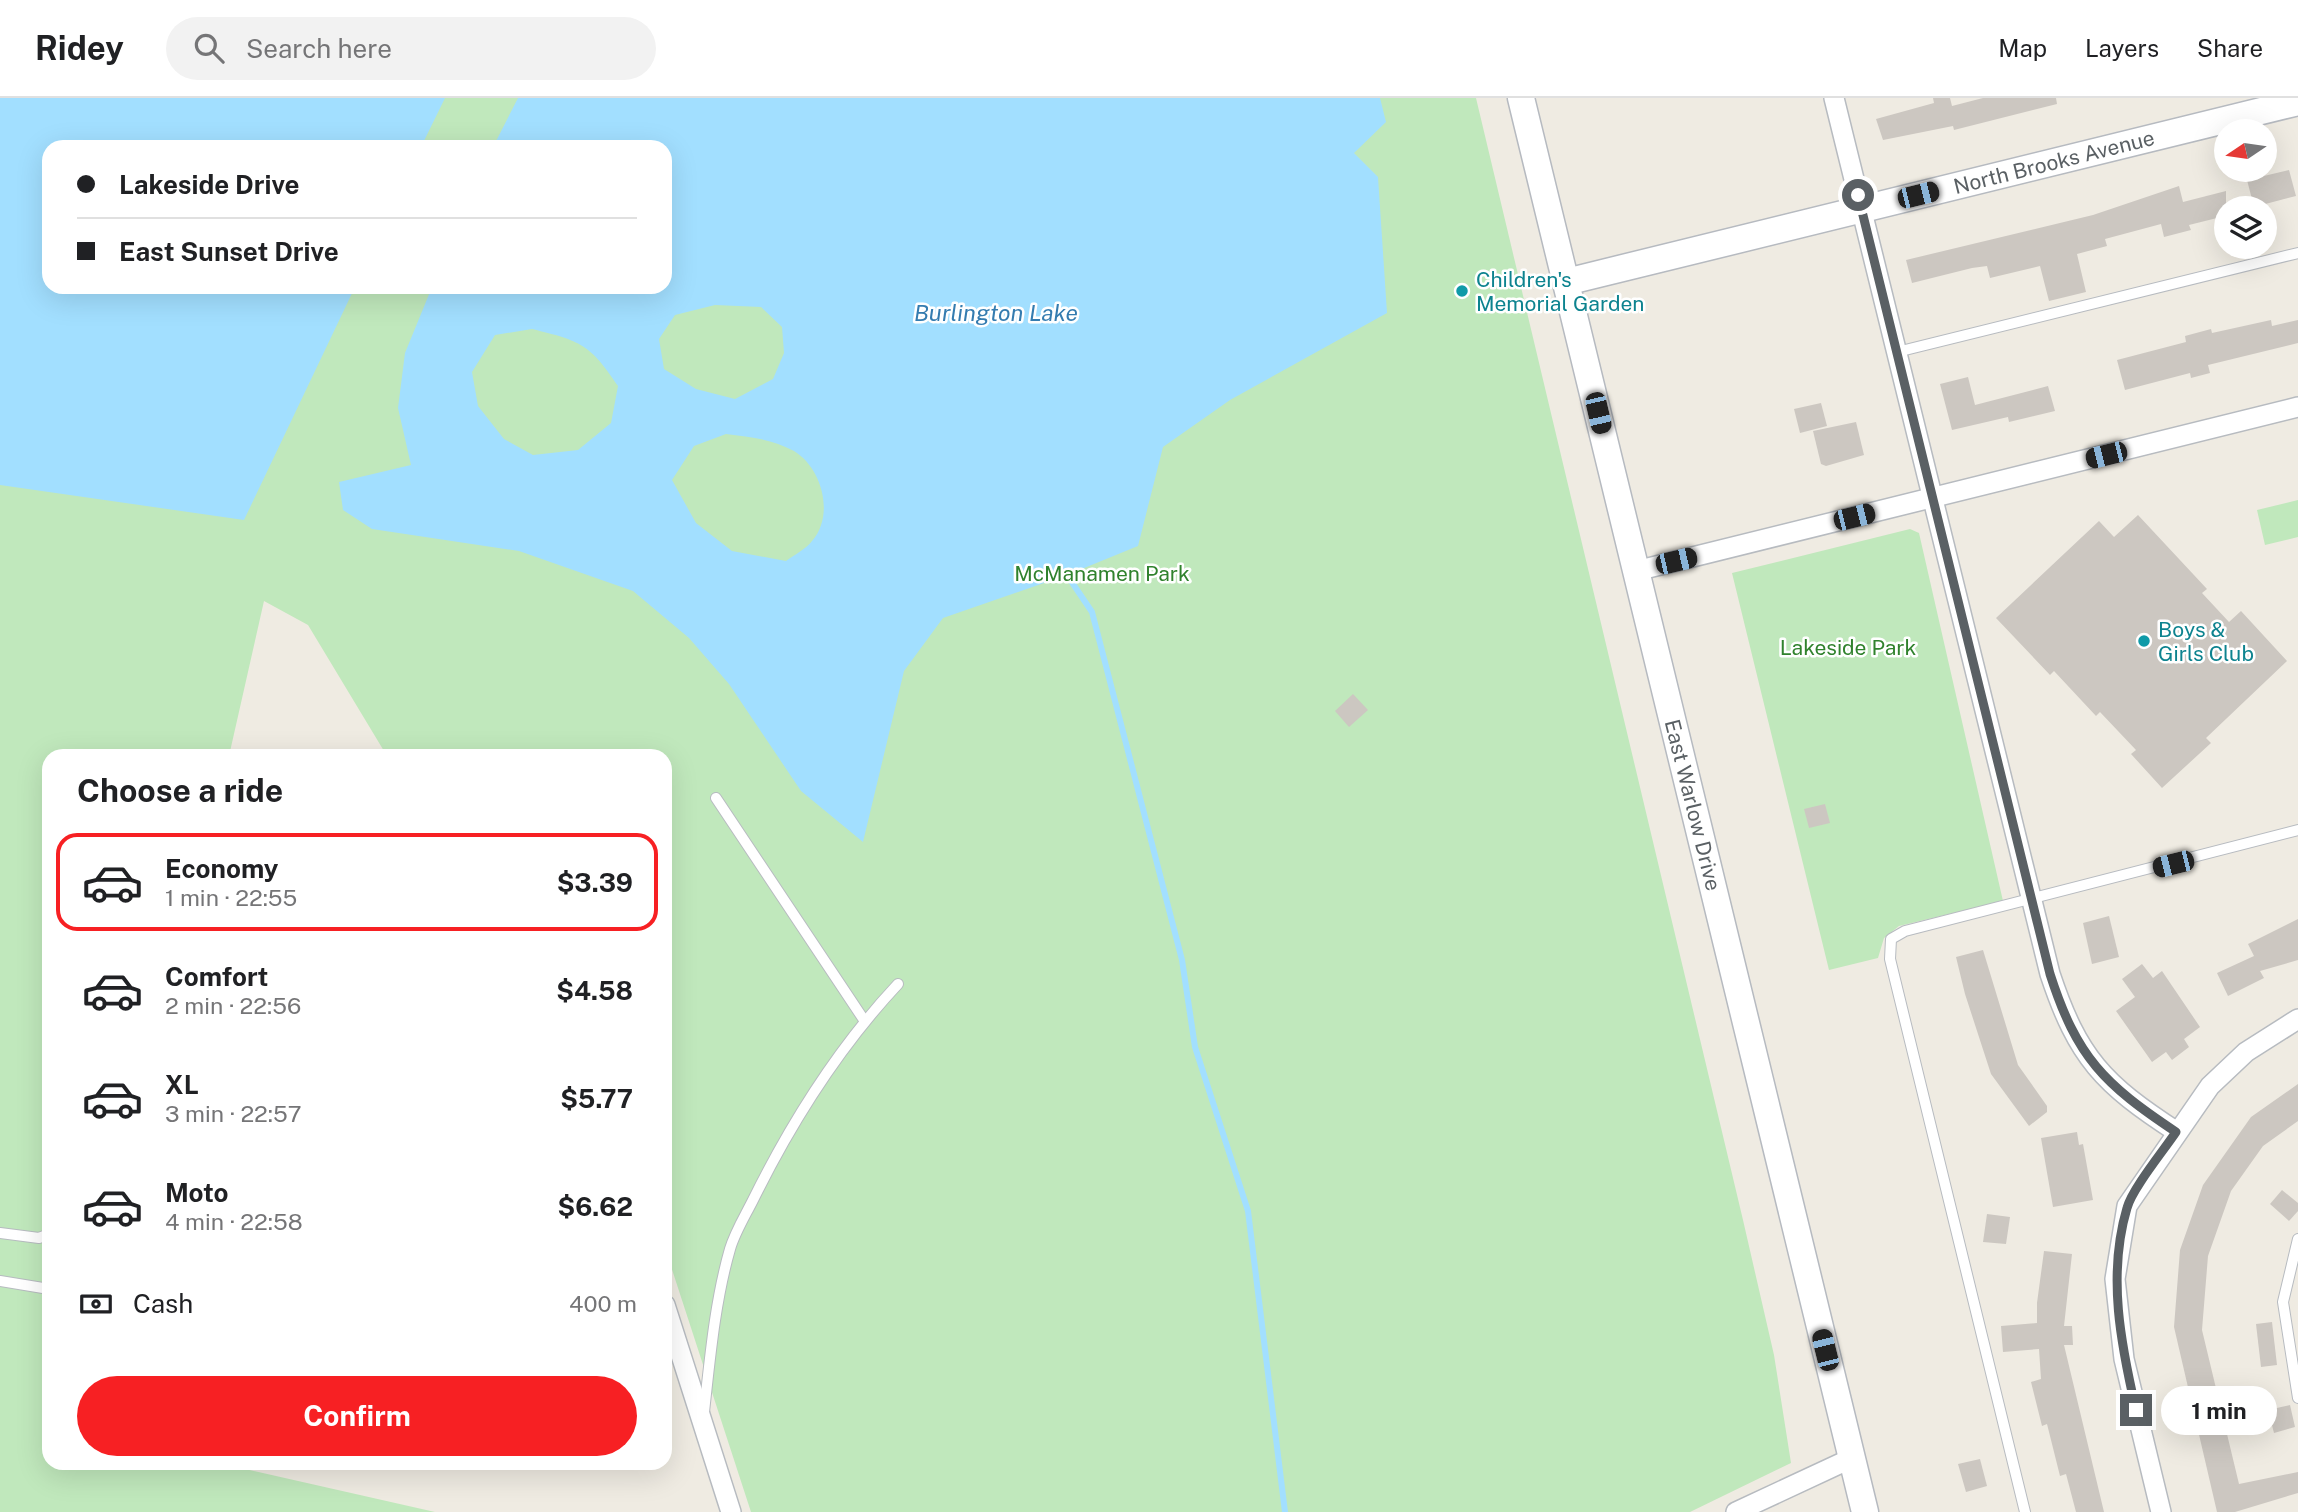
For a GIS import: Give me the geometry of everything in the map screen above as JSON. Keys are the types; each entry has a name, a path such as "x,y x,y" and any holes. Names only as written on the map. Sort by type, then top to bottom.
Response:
{"street":[{"name":"East Warlow Drive","path":"1521,98 1865,1512"},
{"path":"1834,98 2032,900 2066,1021 2087,1059 2132,1102 2176,1132"},
{"name":"North Brooks Avenue","path":"1566,282 2298,102"},
{"path":"1636,571 2298,407"},
{"path":"2161,1512 2124,1359 2115,1279 2127,1206 2210,1086 2246,1052 2298,1019"},
{"path":"672,1328 730,1512"},
{"path":"1736,1512 1852,1458"}],"lane":[{"path":"1897,352 2298,254"},
{"path":"716,798 864,1020"},
{"path":"2025,1512 1890,959 1891,939 1905,931 2298,831"},
{"path":"702,1426 715,1323 730,1247 773,1160 864,1020 898,984"},
{"path":"0,1233 42,1237"},
{"path":"2298,1239 2283,1301 2298,1398"},
{"path":"0,1281 42,1288"}],"green space":[{"name":"McManamen Park","path":"0,98 1476,98 1743,1220 1774,1355 1791,1463 1690,1512 751,1512 672,1269 672,749 383,749 308,625 264,601 231,749 42,749 42,1470 250,1470 435,1512 0,1512"},
{"path":"2298,500 2298,537 2265,545 2257,510"},
{"name":"Lakeside Park","path":"1910,529 1919,533 2003,901 1899,926 1884,938 1878,958 1829,970 1732,573"}],"water":[{"path":"0,98 445,98 424,140 42,140 42,294 352,294 244,520 0,485"},
{"name":"Burlington Lake","path":"518,98 1380,98 1386,122 1354,153 1378,177 1387,313 1230,400 1163,447 1138,546 1067,575 943,618 904,671 863,842 801,791 729,684 689,638 633,591 519,551 372,529 343,510 339,482 411,465 398,408 405,353 429,294 672,294 672,140 497,140","holes":["715,305 761,307 782,327 784,353 773,379 735,399 696,389 664,369 659,339 675,315","532,329 583,346 600,361 618,386 611,423 578,450 533,455 504,439 478,406 472,372 495,335","726,434 761,439 794,451 804,459 818,480 824,506 819,530 812,541 786,561 732,551 696,523 672,480 694,446"]}],"building":[{"path":"1933,98 1950,98 1952,106 1983,98 2056,98 2057,104 1954,130 1953,126 1883,140 1876,119 1934,103"},
{"path":"2289,170 2296,196 2277,201 2277,196 2251,196 2248,182 2277,182 2277,173"},
{"path":"2179,186 2183,202 2226,191 2226,196 2214,196 2214,219 2189,225 2191,230 2164,237 2161,224 2105,239 2107,246 2077,254 2086,292 2049,301 2040,266 1990,278 1987,266 1912,283 1906,260 2093,215"},
{"path":"2271,320 2272,326 2298,320 2298,343 2208,365 2210,373 2191,378 2190,373 2125,390 2117,360 2186,342 2185,336 2211,329 2212,333"},
{"path":"1968,377 1975,405 2048,386 2055,411 2009,422 2008,417 1952,430 1940,384"},
{"path":"1821,403 1827,426 1800,433 1794,409"},
{"path":"1856,422 1864,455 1826,466 1821,464 1813,431"},
{"name":"Boys & Girls Club","path":"2138,515 2207,589 2202,593 2229,622 2241,611 2287,661 2206,738 2211,743 2162,788 2131,754 2136,750 2100,712 2096,716 2054,671 2050,675 1996,618 2099,521 2114,537"},
{"path":"1353,694 1368,710 1349,727 1335,711"},
{"path":"1825,804 1830,823 1809,828 1804,809"},
{"path":"2109,916 2119,957 2092,964 2083,923"},
{"path":"2298,919 2298,960 2260,971 2264,978 2228,996 2217,973 2254,956 2248,944"},
{"path":"1983,950 2018,1065 2047,1106 2047,1112 2029,1126 1991,1074 1965,994 1956,957"},
{"path":"2142,964 2153,978 2162,971 2200,1027 2184,1039 2189,1047 2172,1060 2166,1052 2152,1062 2116,1011 2135,997 2122,979"},
{"path":"2298,1084 2298,1121 2263,1146 2231,1191 2208,1256 2202,1330 2239,1484 2298,1472 2298,1493 2235,1512 2217,1512 2174,1327 2180,1250 2203,1185 2251,1117"},
{"path":"2077,1132 2079,1145 2083,1144 2093,1200 2053,1207 2041,1138"},
{"path":"2282,1190 2298,1203 2298,1211 2289,1221 2270,1204"},
{"path":"1987,1214 2010,1217 2006,1244 1983,1242"},
{"path":"2044,1251 2072,1254 2064,1326 2072,1326 2073,1345 2064,1345 2104,1512 2076,1512 2066,1474 2060,1476 2047,1424 2042,1426 2031,1382 2041,1379 2039,1349 2003,1352 2001,1326 2037,1323"},
{"path":"2272,1322 2277,1365 2261,1367 2256,1324"},
{"path":"2290,1405 2295,1427 2274,1433 2268,1410"},
{"path":"1980,1459 1987,1486 1966,1492 1958,1464"}],"waterway":[{"path":"1067,575 1092,612 1182,960 1195,1047 1248,1211 1285,1512"}],"place":[{"name":"Children's Memorial Garden","path":"1462,291"},
{"name":"Boys & Girls Club","path":"2144,641"}],"route":[{"path":"1858,195 2050,974 2066,1021 2087,1059 2132,1102 2176,1132 2127,1206 2115,1279 2124,1359 2136,1410"}]}
